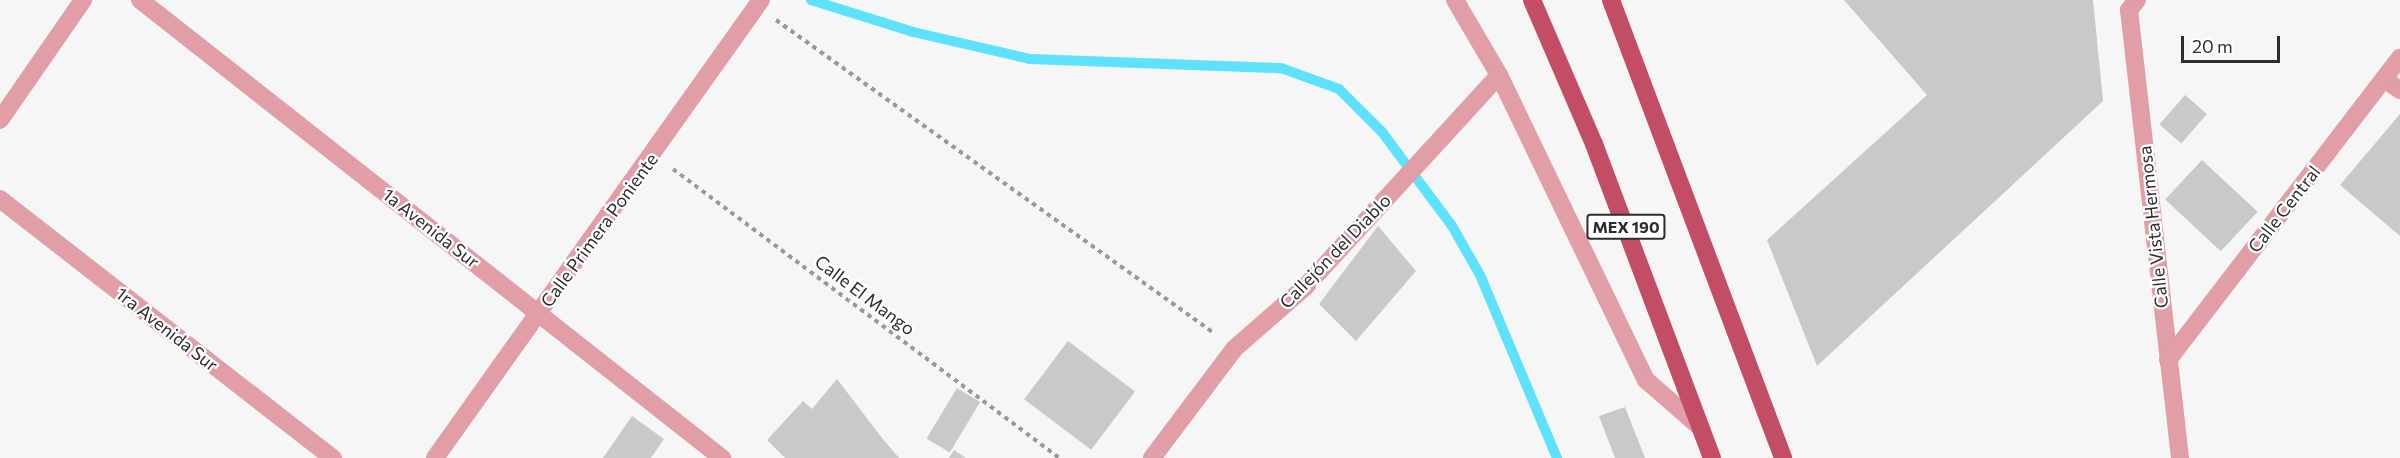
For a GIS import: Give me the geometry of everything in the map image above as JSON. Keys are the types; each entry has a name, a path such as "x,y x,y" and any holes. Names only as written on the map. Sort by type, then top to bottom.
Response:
{"main road":[{"name":"MEX 190","path":"1532,0 1594,144 1712,458"},
{"name":"MEX 190","path":"1611,0 1783,458"}],"street":[{"path":"0,120 83,0"},
{"name":"1a Avenida Sur","path":"140,0 722,458"},
{"path":"1455,0 1499,75 1646,380 1701,428"},
{"name":"Calle Vista Hermosa","path":"2137,0 2128,9 2180,458"},
{"name":"Calle Primera Poniente","path":"435,458 759,3"},
{"name":"Calle Central","path":"2168,360 2400,58"},
{"name":"Callejón del Diablo","path":"1152,458 1235,348 1305,287 1499,75"},
{"path":"2384,79 2400,90"},
{"name":"1ra Avenida Sur","path":"0,199 333,458"}],"path":[{"path":"759,3 1235,348"},
{"name":"Calle El Mango","path":"653,154 1060,458"}],"building":[{"path":"1844,0 2093,0 2103,101 1817,366 1767,240 1927,95"},
{"path":"2185,95 2207,114 2181,143 2159,124"},
{"path":"2400,114 2400,236 2340,185"},
{"path":"2202,160 2258,212 2221,251 2165,199"},
{"path":"1378,226 1416,271 1356,341 1319,304"},
{"path":"1068,341 1135,392 1091,450 1024,399"},
{"path":"837,379 899,458 785,458 767,440 803,401 812,409"},
{"path":"957,388 980,402 950,452 927,439"},
{"path":"1625,407 1645,458 1615,458 1599,416"},
{"path":"632,416 664,439 651,458 603,458"},
{"path":"954,450 966,458 949,458"}],"waterway":[{"path":"811,0 913,32 1030,59 1281,68 1339,89 1382,132 1452,226 1480,275 1557,458"}]}
